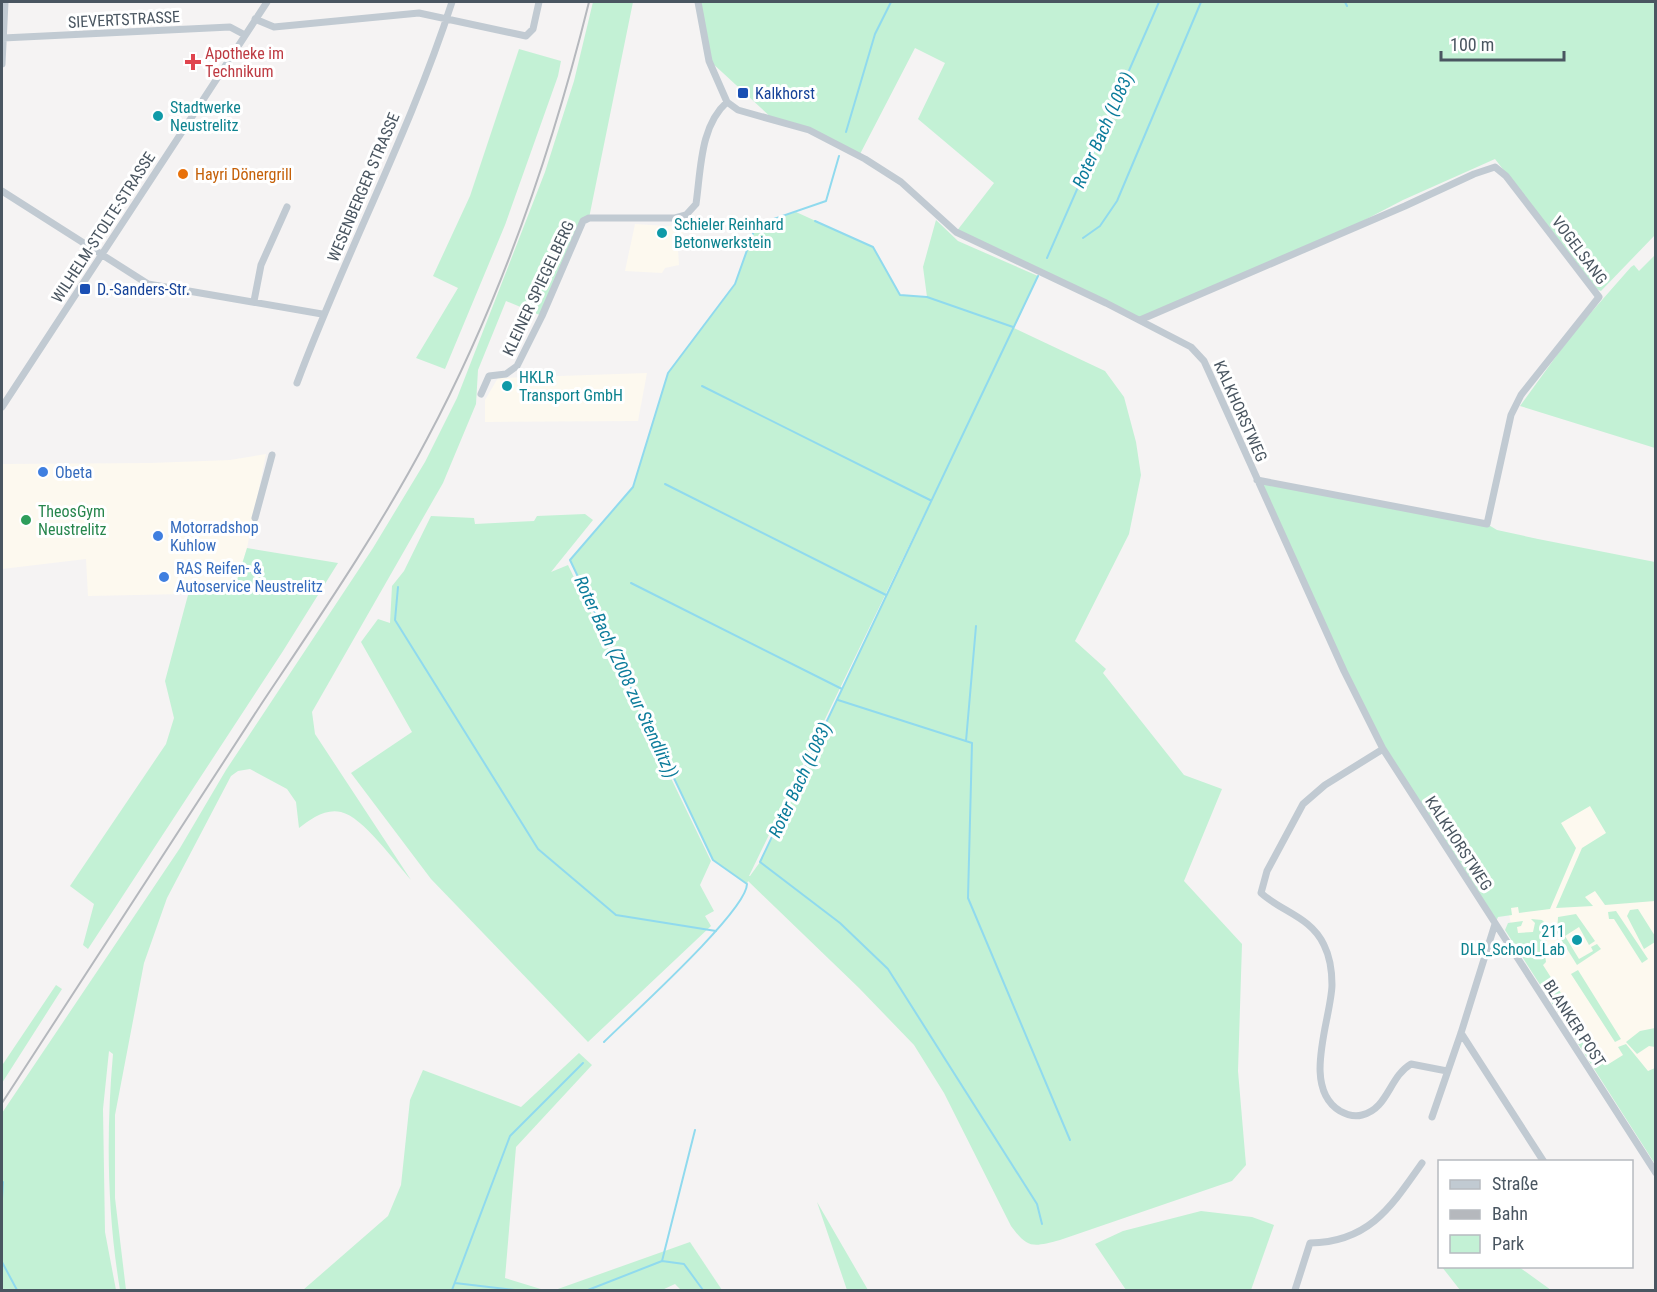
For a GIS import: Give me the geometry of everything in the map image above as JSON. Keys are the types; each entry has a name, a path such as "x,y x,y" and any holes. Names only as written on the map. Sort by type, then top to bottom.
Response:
{"street":[{"path":"2,64 5,2"},
{"name":"WILHELM-STOLTE-STRASSE","path":"2,407 267,2"},
{"name":"WESENBERGER STRASSE","path":"297,383 322,314 417,96 452,2"},
{"path":"255,19 274,27 419,13 526,36 533,29 539,2"},
{"path":"698,2 705,45 727,102"},
{"name":"SIEVERTSTRASSE","path":"3,38 230,27 245,35"},
{"name":"KALKHORSTWEG","path":"727,102 738,110 809,130 865,159 901,182 956,232 1140,320 1191,347 1204,361 1383,749 1495,924"},
{"name":"KLEINER SPIEGELBERG","path":"481,394 489,376 506,374 517,366 542,316 583,221 589,218 675,218 692,211 696,204 709,126 715,113 727,102"},
{"name":"VOGELSANG","path":"1140,320 1474,174 1496,167 1506,176 1599,297 1521,395 1511,415 1487,524 1257,480"},
{"path":"2,191 148,284 322,314"},
{"path":"254,302 261,266 287,207"},
{"path":"255,518 272,454"},
{"path":"1383,749 1313,793 1303,804 1267,872 1261,893 1308,923 1323,944 1329,959 1332,987 1320,1078 1327,1097 1337,1109 1351,1116 1372,1111 1383,1102 1396,1076 1411,1064 1447,1071"},
{"path":"1431,1116 1461,1033 1495,924"},
{"name":"BLANKER POST","path":"1495,924 1656,1173"},
{"path":"1461,1033 1543,1160"},
{"path":"1295,1290 1310,1243 1348,1238 1363,1231 1389,1208 1422,1163"}],"shaded area":[{"path":"635,224 683,227 682,242 678,249 679,265 665,268 662,273 625,271"},
{"path":"647,373 638,421 485,422 485,400 498,378"},
{"path":"266,454 247,548 233,593 88,596 86,559 2,569 2,464 151,463 230,460"},
{"path":"1583,712 1655,734 1655,1154 1513,936 1507,903"}],"green space":[{"path":"593,2 633,2 589,218 583,221 542,316 506,301 478,370 476,404 443,483 312,712 315,734 411,880 369,831 350,816 335,811 324,813 299,828 296,802 287,789 250,769 238,771 231,776 167,898 144,963 115,1115 115,1198 126,1290 120,1290 112,1231 109,1113 113,1054 109,1051 103,1109 105,1232 116,1290 2,1290 2,1113 180,848 226,770 373,548 425,462 457,398 545,172 574,81"},
{"path":"698,2 1655,2 1655,235 1601,291 1596,289 1495,159 1403,200 1336,235 1140,320 956,232 994,183 918,119 945,63 915,48 859,156 809,130 775,121 710,61"},
{"path":"519,49 561,61 558,76 505,225 445,369 416,358 458,288 433,276 470,196"},
{"path":"796,212 873,247 900,295 927,297 923,267 936,220 958,241 1038,276 1014,328 1105,371 1124,397 1136,442 1141,475 1129,534 1075,641 1106,669 1103,673 1184,775 1222,789 1184,881 1242,944 1238,1071 1246,1165 1232,1181 1060,1240 1037,1245 1022,1239 1011,1226 944,1093 914,1045 859,988 748,881 747,884 713,860 570,560 633,487 668,373 735,285 756,225","holes":["936,490 760,862 749,876"]},
{"path":"1655,255 1655,448 1520,406 1573,333 1631,267 1634,265 1639,271"},
{"path":"1257,480 1487,524 1497,530 1655,562 1655,901 1605,905 1595,891 1585,897 1593,906 1556,908 1582,848 1606,833 1590,806 1561,823 1576,848 1550,909 1519,913 1518,907 1511,908 1512,915 1498,917 1495,924 1383,749"},
{"path":"585,514 593,520 551,572 568,565 711,861 700,885 714,911 705,916 711,926 588,1042 431,879 351,773 412,732 361,642 378,619 390,623 392,586 404,571 431,516 474,518 475,524 534,521 537,516"},
{"path":"247,548 338,563 88,949 83,945 94,904 70,886 166,744 174,718 165,681 188,595 233,593"},
{"path":"1638,909 1655,936 1655,942 1644,949 1627,916 1630,910"},
{"path":"1616,911 1648,959 1642,963 1614,919 1609,919 1608,912"},
{"path":"1576,914 1595,941 1589,945 1579,927 1565,936 1579,959 1593,951 1591,947 1597,944 1601,949 1577,965 1557,933 1558,917"},
{"path":"1531,919 1542,920 1550,928 1544,948 1546,962 1543,965 1607,1065 1623,1055 1618,1047 1626,1044 1648,1071 1655,1068 1655,1164 1505,930 1508,923 1523,921 1521,926 1517,927 1518,933 1533,932 1535,923"},
{"path":"1578,970 1621,1039 1615,1042 1571,974"},
{"path":"56,985 62,989 2,1083 2,1063"},
{"path":"1655,1028 1655,1047 1649,1046 1637,1054 1626,1042 1640,1031"},
{"path":"579,1053 592,1065 516,1147 505,1278 544,1290 303,1290 388,1216 401,1185 410,1100 423,1070 521,1107"},
{"path":"817,1202 868,1290 847,1290"},
{"path":"1201,1211 1252,1217 1274,1225 1251,1290 1126,1290 1095,1244 1123,1231"},
{"path":"690,1242 722,1290 681,1290 675,1284 662,1290 555,1290"},
{"path":"1443,1268 1520,1268 1551,1290 1460,1290"}],"waterway":[{"path":"846,132 875,34 891,2"},
{"name":"Roter Bach (L083)","path":"1047,258 1159,2"},
{"path":"1083,238 1100,226 1117,201 1201,2"},
{"path":"1345,2 1347,6"},
{"name":"Roter Bach (Z008 zur Stendlitz))","path":"604,1042 685,964 728,917 742,898 747,884 713,860 570,560 633,487 668,373 735,284 756,225 826,201 839,156"},
{"path":"815,221 873,247 900,295 927,297 1013,327"},
{"name":"Roter Bach (L083)","path":"1038,276 760,862 840,923 888,969 1037,1204 1042,1224"},
{"path":"702,386 930,500"},
{"path":"665,484 886,595"},
{"path":"631,583 842,689"},
{"path":"398,587 395,620 538,849 616,915 716,931"},
{"path":"966,741 976,626"},
{"path":"838,700 972,743 968,898 1070,1140"},
{"path":"452,1290 510,1136 583,1063"},
{"path":"588,1290 662,1261 695,1130"},
{"path":"2,1199 3,1182"},
{"path":"662,1261 684,1264 703,1290"},
{"path":"2,1262 17,1290"},
{"path":"455,1283 515,1290"}],"railway":[{"path":"2,1103 347,575 427,439 478,334 522,225 558,114 589,2"}],"place":[{"name":"Apotheke im Technikum","path":"193,62"},
{"name":"Kalkhorst","path":"743,93"},
{"name":"Stadtwerke Neustrelitz","path":"158,116"},
{"name":"Hayri Dönergrill","path":"183,174"},
{"name":"Schieler Reinhard Betonwerkstein","path":"662,233"},
{"name":"D.-Sanders-Str.","path":"85,289"},
{"name":"HKLR Transport GmbH","path":"507,386"},
{"name":"Obeta","path":"43,472"},
{"name":"TheosGym Neustrelitz","path":"26,520"},
{"name":"Motorradshop Kuhlow","path":"158,536"},
{"name":"RAS Reifen- & Autoservice Neustrelitz","path":"164,577"},
{"name":"211 DLR_School_Lab","path":"1577,940"}]}
